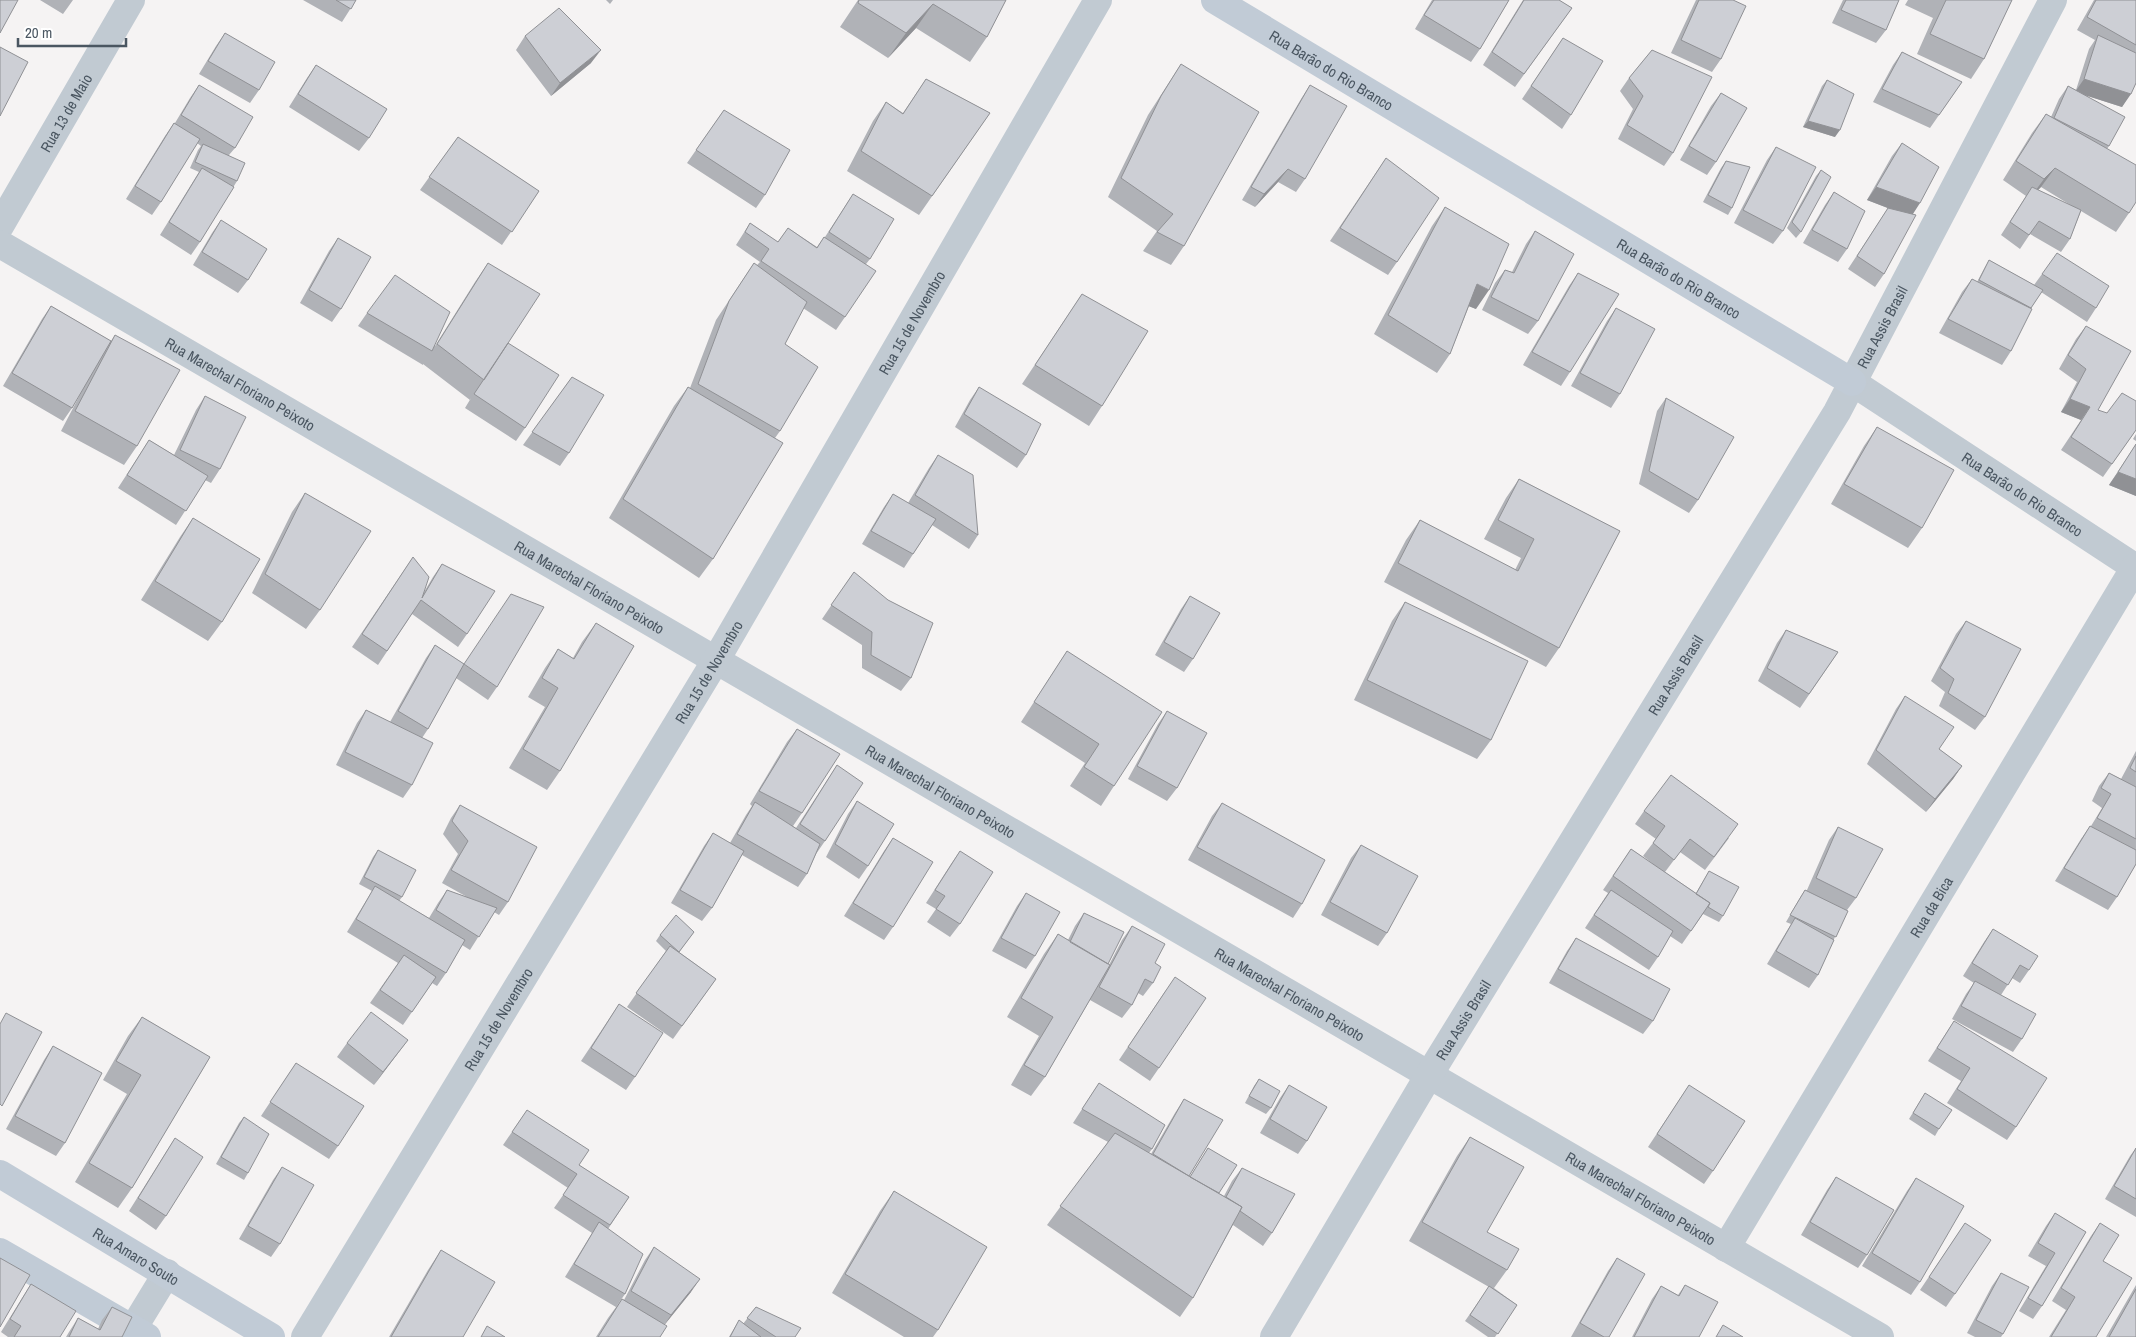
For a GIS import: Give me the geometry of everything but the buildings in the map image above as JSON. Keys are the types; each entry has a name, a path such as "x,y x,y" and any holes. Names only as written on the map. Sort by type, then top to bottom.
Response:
{"street":[{"name":"Rua 13 de Maio","path":"0,226 131,0"},
{"name":"Rua 15 de Novembro","path":"305,1337 716,660 1098,0"},
{"name":"Rua Barão do Rio Branco","path":"1215,0 1852,382 2135,567"},
{"name":"Rua Assis Brasil","path":"1274,1337 1429,1076 1837,412 2053,0"},
{"name":"Rua Marechal Floriano Peixoto","path":"0,244 1880,1337"},
{"name":"Rua da Bica","path":"1726,1248 2135,567"},
{"name":"Rua Amaro Souto","path":"0,1174 271,1337"},
{"path":"0,1252 136,1334 167,1273"}]}
